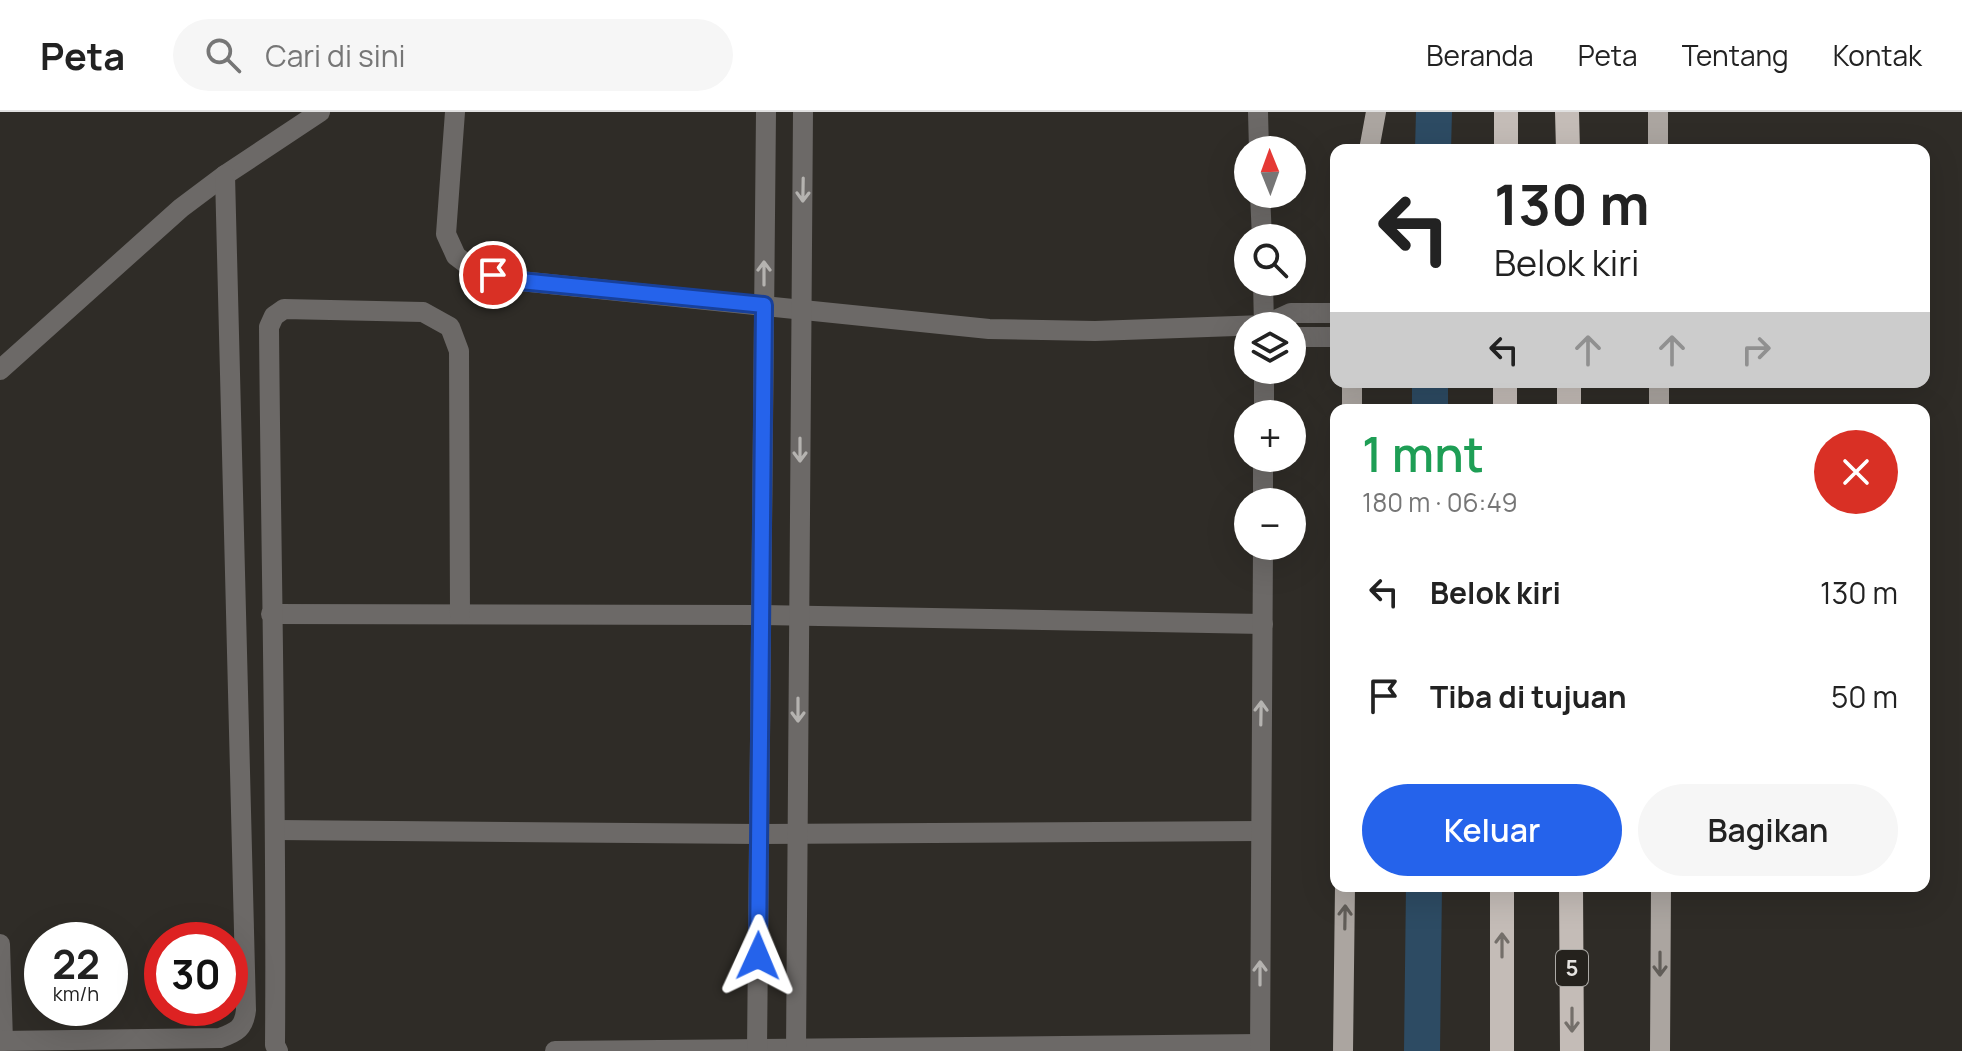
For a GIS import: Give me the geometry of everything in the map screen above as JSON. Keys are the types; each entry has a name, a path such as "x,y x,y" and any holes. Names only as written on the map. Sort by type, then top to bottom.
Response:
{"highway":[{"path":"1506,112 1506,144"},
{"path":"1567,112 1568,144"},
{"path":"1502,892 1502,1051"},
{"name":"5","path":"1571,892 1572,1051"}],"main road":[{"path":"1360,144 1362,112"},
{"path":"1370,144 1376,112"},
{"path":"1658,112 1658,144"},
{"path":"1343,1051 1345,892"},
{"path":"1660,1051 1661,892"}],"street":[{"path":"0,370 181,208 320,112"},
{"path":"455,112 446,234 456,256 476,271 510,280 989,329 1095,331 1234,327"},
{"path":"757,1049 766,112"},
{"path":"796,1049 803,112"},
{"path":"1258,112 1259,136"},
{"path":"0,944 2,1041 220,1038 237,1032 244,1024 225,175"},
{"path":"278,1051 275,1045 277,830 271,614 269,327 274,316 284,309 423,312 450,327 459,351 460,614"},
{"path":"1306,313 1330,313"},
{"path":"1306,337 1330,337"},
{"path":"555,1051 1260,1048 1263,560"},
{"path":"271,614 761,615 1263,624"},
{"path":"277,830 759,834 1260,831"}],"waterway":[{"path":"1433,144 1434,112"},
{"path":"1430,388 1430,404"},
{"path":"1422,1051 1424,892"}],"route":[{"path":"493,275 510,280 764,305 758,956"}]}
